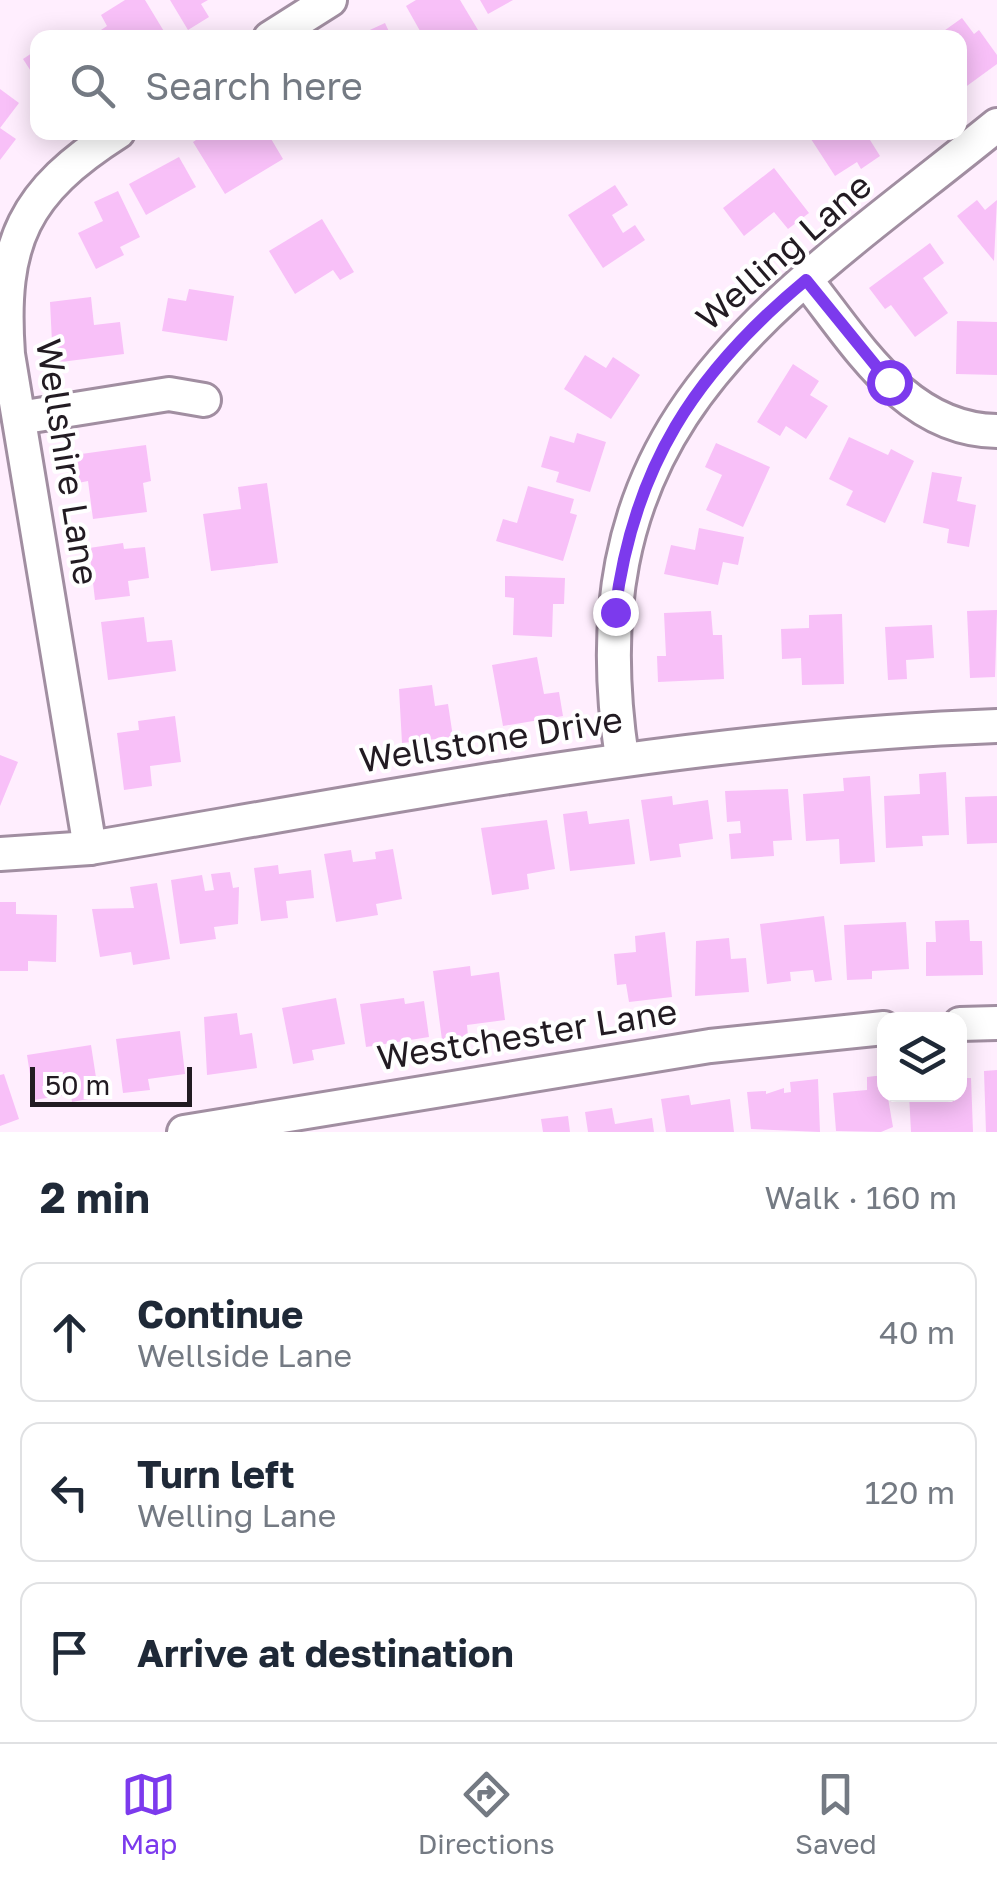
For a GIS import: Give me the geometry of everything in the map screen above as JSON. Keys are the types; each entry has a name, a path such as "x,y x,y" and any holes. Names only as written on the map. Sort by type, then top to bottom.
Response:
{"street":[{"path":"283,30 330,0"},
{"name":"Welling Lane","path":"622,758 612,688 615,612 628,538 646,484 705,379 758,320 997,125"},
{"name":"Wellshire Lane","path":"90,848 19,418 3,290 14,235 48,183 107,140"},
{"path":"806,280 875,366 911,402 954,425 997,431"},
{"path":"19,418 169,394 204,400"},
{"name":"Wellstone Drive","path":"0,854 90,848 622,758 823,734 997,726"},
{"path":"967,1024 997,1022"},
{"name":"Westchester Lane","path":"184,1132 710,1046 877,1029"}],"building":[{"path":"125,0 145,0 163,30 101,30 107,26 101,15"},
{"path":"170,0 208,0 201,4 209,17 188,30"},
{"path":"416,0 460,0 478,30 420,30 406,6"},
{"path":"480,0 513,0 488,14"},
{"path":"962,18 974,34 979,30 997,55 997,64 967,86 967,30 945,30"},
{"path":"385,23 388,30 370,30"},
{"path":"0,89 19,103 0,128"},
{"path":"0,128 16,139 0,160"},
{"path":"272,140 283,159 225,194 193,142"},
{"path":"812,140 870,140 880,156 861,169 857,162 835,176"},
{"path":"179,157 196,187 146,215 129,184"},
{"path":"774,168 809,213 788,229 774,212 744,236 723,208"},
{"path":"615,185 628,205 612,215 623,233 635,225 645,240 603,268 568,215"},
{"path":"118,191 140,237 120,247 124,255 96,269 78,233 103,221 94,202"},
{"path":"977,200 985,210 997,200 994,261 957,216"},
{"path":"322,219 354,272 340,280 333,270 295,294 269,251"},
{"path":"930,243 944,263 923,278 948,313 915,337 891,305 885,309 869,288"},
{"path":"189,289 234,296 227,341 162,331 168,298 186,301"},
{"path":"91,297 94,325 120,322 124,354 53,363 50,302"},
{"path":"957,321 997,322 997,375 956,374"},
{"path":"585,355 606,368 613,357 640,375 611,419 564,389"},
{"path":"793,364 819,381 810,395 828,406 806,439 786,426 780,436 757,422"},
{"path":"577,433 606,442 590,492 556,482 559,472 541,467 550,436 574,443"},
{"path":"849,437 888,455 891,449 914,461 885,523 846,505 853,491 829,479"},
{"path":"716,443 770,467 743,527 706,510 722,475 705,467"},
{"path":"146,445 151,481 143,483 147,512 93,519 88,481 78,483 74,455"},
{"path":"932,472 962,477 957,501 976,505 969,547 947,543 949,529 923,523"},
{"path":"267,483 278,563 211,571 203,514 241,509 238,487"},
{"path":"528,486 574,499 570,513 577,515 563,561 496,541 503,519 517,523"},
{"path":"699,528 744,537 738,565 723,562 718,585 664,574 671,545 695,550"},
{"path":"123,543 124,549 145,547 149,578 128,581 130,596 95,600 89,548"},
{"path":"505,576 565,578 564,604 553,604 552,637 513,635 514,598 505,597"},
{"path":"997,610 995,677 970,678 967,611"},
{"path":"711,611 713,635 722,635 724,679 658,682 657,656 666,656 664,613"},
{"path":"842,614 844,684 802,685 801,658 782,659 781,629 809,628 809,615"},
{"path":"144,617 147,642 172,640 176,671 108,680 101,622"},
{"path":"932,625 934,658 906,660 907,679 888,680 885,627"},
{"path":"537,657 544,694 559,692 563,716 503,726 492,665"},
{"path":"432,685 435,706 448,704 453,737 402,743 399,689"},
{"path":"175,716 181,762 150,766 152,786 124,790 117,733 139,730 138,721"},
{"path":"0,755 18,762 0,806"},
{"path":"946,772 949,835 922,836 923,846 886,848 884,796 920,794 919,774"},
{"path":"870,776 875,862 840,864 839,839 806,841 803,794 844,791 843,778"},
{"path":"788,789 792,840 773,841 774,856 731,859 729,834 741,833 740,821 727,822 725,791"},
{"path":"672,796 673,805 708,800 713,839 679,844 681,857 650,861 641,800"},
{"path":"997,796 997,843 967,844 965,797"},
{"path":"587,811 589,824 629,819 635,864 570,871 563,814"},
{"path":"547,820 555,869 527,874 529,889 492,895 481,828"},
{"path":"393,849 402,899 376,904 378,915 336,922 324,854 351,850 353,862 376,859 375,852"},
{"path":"278,865 279,874 311,870 314,898 286,901 288,918 261,921 254,868"},
{"path":"230,872 233,888 239,887 238,924 214,927 216,939 180,944 171,880 202,875 205,891 214,890 211,874"},
{"path":"157,883 170,959 133,965 131,952 100,957 92,909 134,908 130,887"},
{"path":"0,902 16,902 16,914 57,915 56,962 28,961 28,971 0,971"},
{"path":"824,916 832,980 815,982 813,970 790,972 791,981 767,984 760,924"},
{"path":"969,920 970,941 982,941 983,975 926,976 926,942 936,942 935,921"},
{"path":"906,922 909,969 872,971 872,979 847,980 844,925"},
{"path":"665,932 672,997 629,1002 626,984 617,985 614,954 636,952 635,936"},
{"path":"729,938 731,959 746,958 749,992 695,996 696,941"},
{"path":"470,966 471,976 499,972 505,1020 467,1025 468,1036 442,1040 433,971"},
{"path":"336,998 345,1044 312,1050 314,1060 293,1064 282,1008"},
{"path":"404,998 405,1004 424,1001 429,1037 366,1047 360,1004"},
{"path":"237,1013 240,1035 252,1033 257,1068 207,1075 204,1017"},
{"path":"180,1031 185,1074 148,1079 150,1090 123,1093 116,1039"},
{"path":"91,1045 99,1097 72,1102 71,1094 34,1100 27,1055"},
{"path":"997,1070 997,1132 986,1132 984,1071"},
{"path":"4,1074 19,1119 0,1126 0,1075"},
{"path":"877,1076 877,1102 889,1102 893,1127 881,1132 836,1131 833,1093 867,1090 867,1077"},
{"path":"967,1078 971,1078 973,1132 911,1132 909,1102 967,1102"},
{"path":"818,1079 820,1132 751,1129 747,1092 766,1094 784,1088 784,1093 791,1092 790,1082"},
{"path":"689,1095 691,1105 730,1099 734,1132 666,1132 661,1099"},
{"path":"612,1108 615,1124 652,1118 654,1132 588,1132 585,1112"},
{"path":"568,1116 570,1132 543,1132 541,1119"}],"route":[{"path":"615,612 633,519 664,445 705,379 758,320 806,280 889,382"}]}
